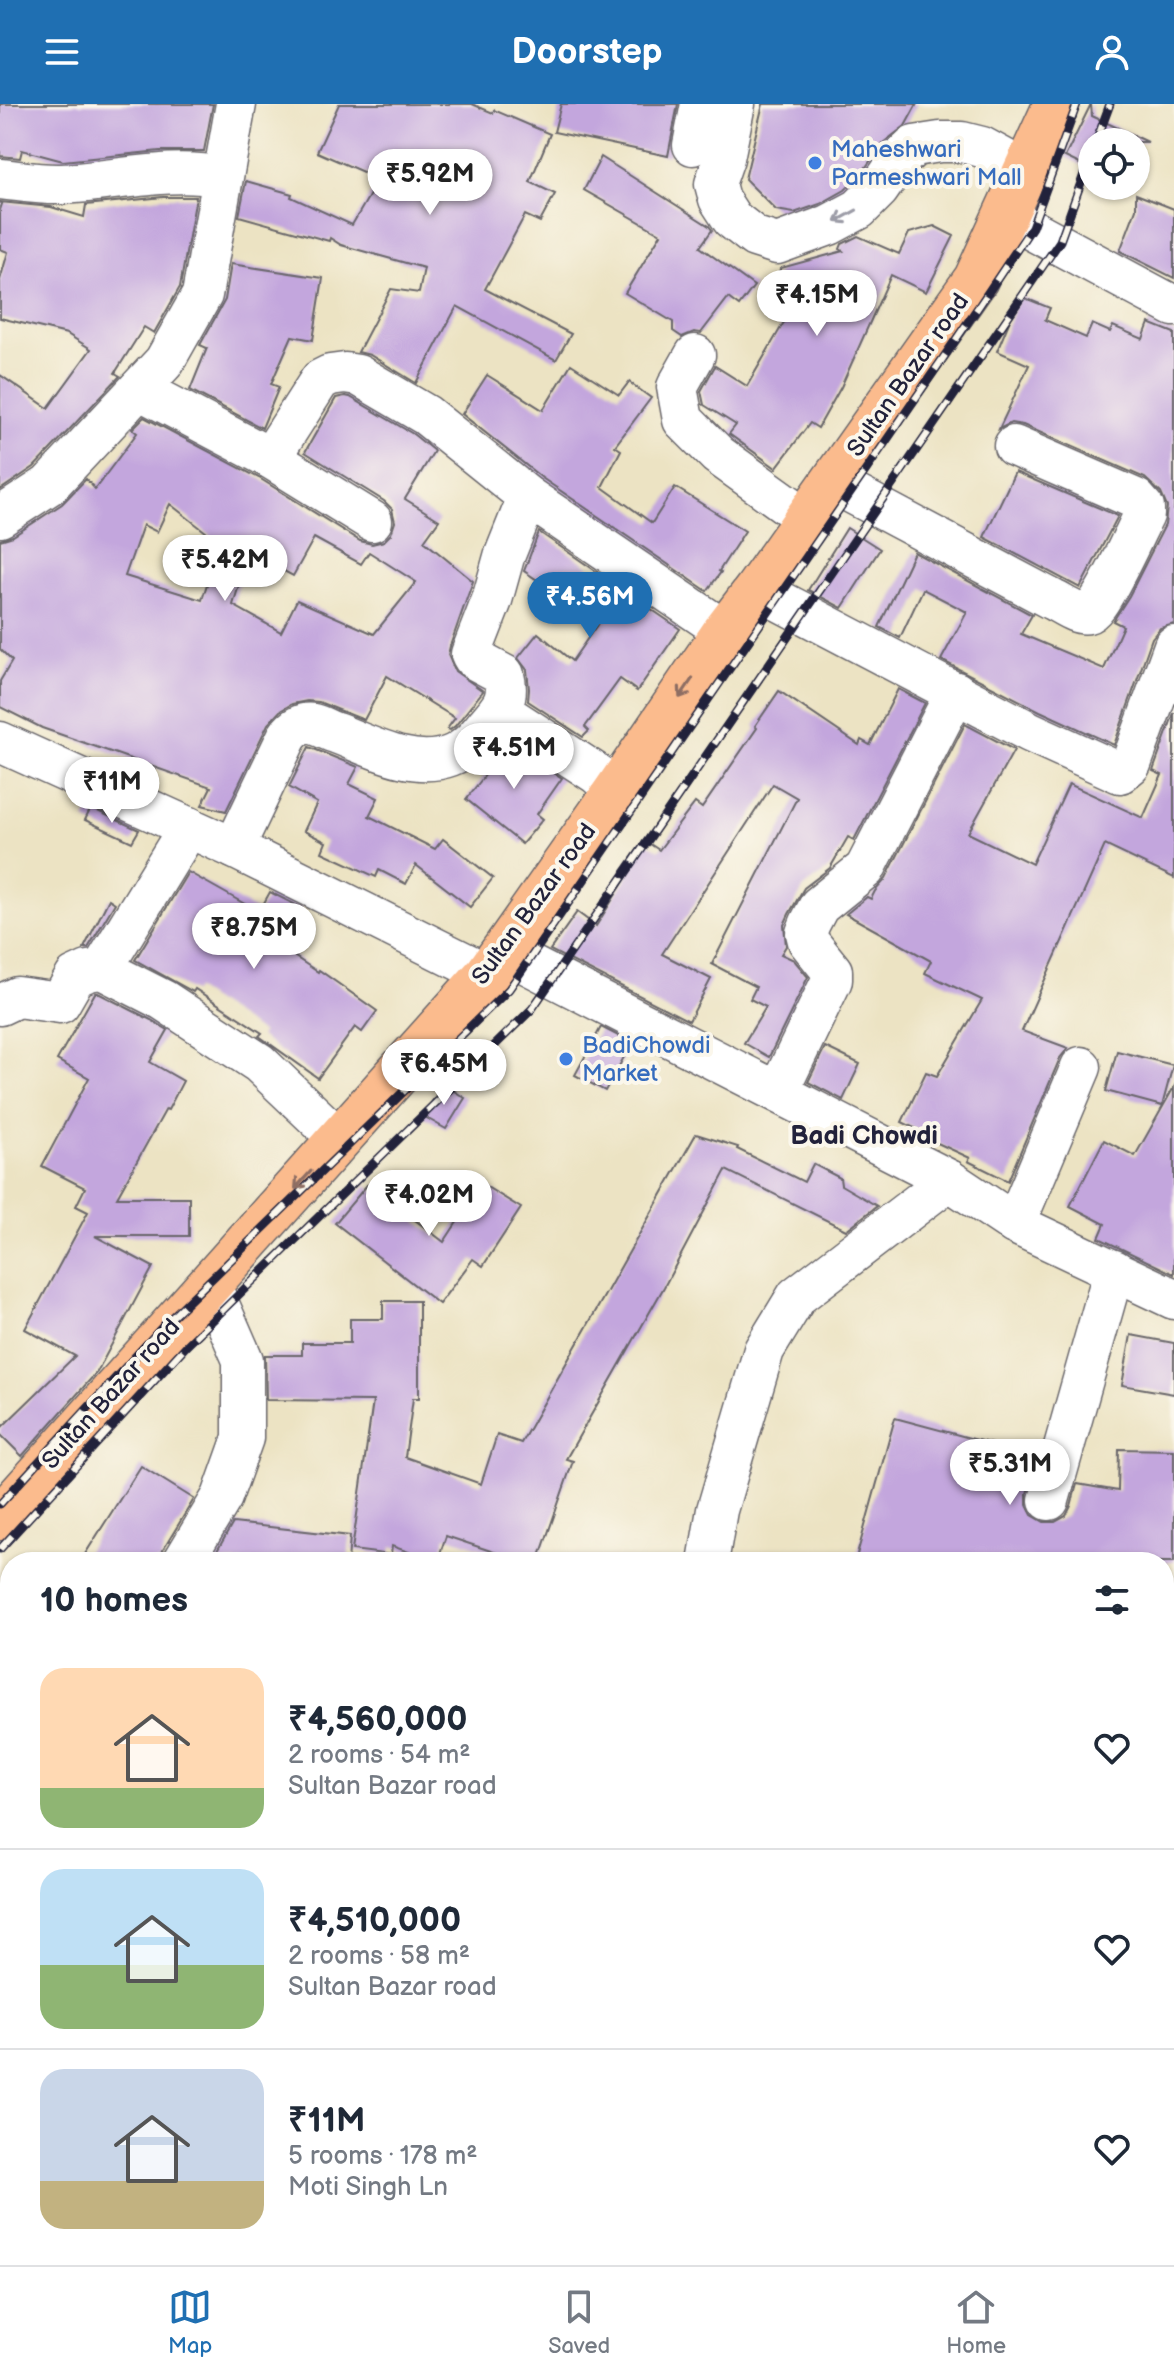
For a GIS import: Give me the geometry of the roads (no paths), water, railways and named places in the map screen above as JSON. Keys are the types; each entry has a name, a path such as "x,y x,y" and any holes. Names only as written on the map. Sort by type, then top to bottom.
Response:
{"main road":[{"name":"Sultan Bazar road","path":"0,1518 495,963 725,631 976,279 1056,104"}],"street":[{"path":"0,517 49,485 164,362 202,295 236,104"},
{"path":"693,145 701,104"},
{"path":"735,104 724,158 715,184 719,199 732,219 755,237 777,244 829,225 859,209 914,146 962,142 982,147 1026,171"},
{"path":"0,179 59,185 171,173 200,172 222,177"},
{"path":"1006,216 1174,306"},
{"path":"695,355 677,387 683,420 718,455 807,519"},
{"path":"270,458 320,380 345,373 358,375 426,415 528,497 725,631"},
{"path":"139,389 270,458 372,521"},
{"path":"833,483 1053,600 1088,614 1095,610 1106,592 1144,515 1144,508 1136,499 1014,446"},
{"path":"234,848 287,737 299,725 312,724 419,761 450,756 475,740 499,710 508,691 504,675 474,659 471,654 528,497"},
{"path":"757,589 1030,732 1120,773 1131,764 1174,646"},
{"path":"778,1092 832,980 832,971 808,941 806,933 810,923 819,906 865,869 956,692"},
{"path":"499,710 597,774 616,791"},
{"path":"0,742 778,1092 949,1180 1015,1224 1174,1299"},
{"path":"102,969 189,827"},
{"path":"0,1005 17,997 60,1003 75,977 102,969 163,1000 259,1063 339,1139"},
{"path":"1015,1224 1081,1067"},
{"path":"710,1552 717,1510 764,1350 797,1296 949,1180"},
{"path":"1049,1500 1114,1270"},
{"path":"189,1552 222,1497 243,1438 243,1360 210,1284"}],"railway":[{"path":"0,1504 165,1324 509,989 1032,227 1077,104"},
{"path":"1101,128 1110,104"},
{"path":"0,1549 187,1345 532,1009 1060,241 1078,191"}],"place":[{"name":"Maheshwari Parmeshwari Mall","path":"815,163"},
{"name":"BadiChowdi Market","path":"566,1059"}],"district":[{"name":"Badi Chowdi","path":"864,1136"}]}
